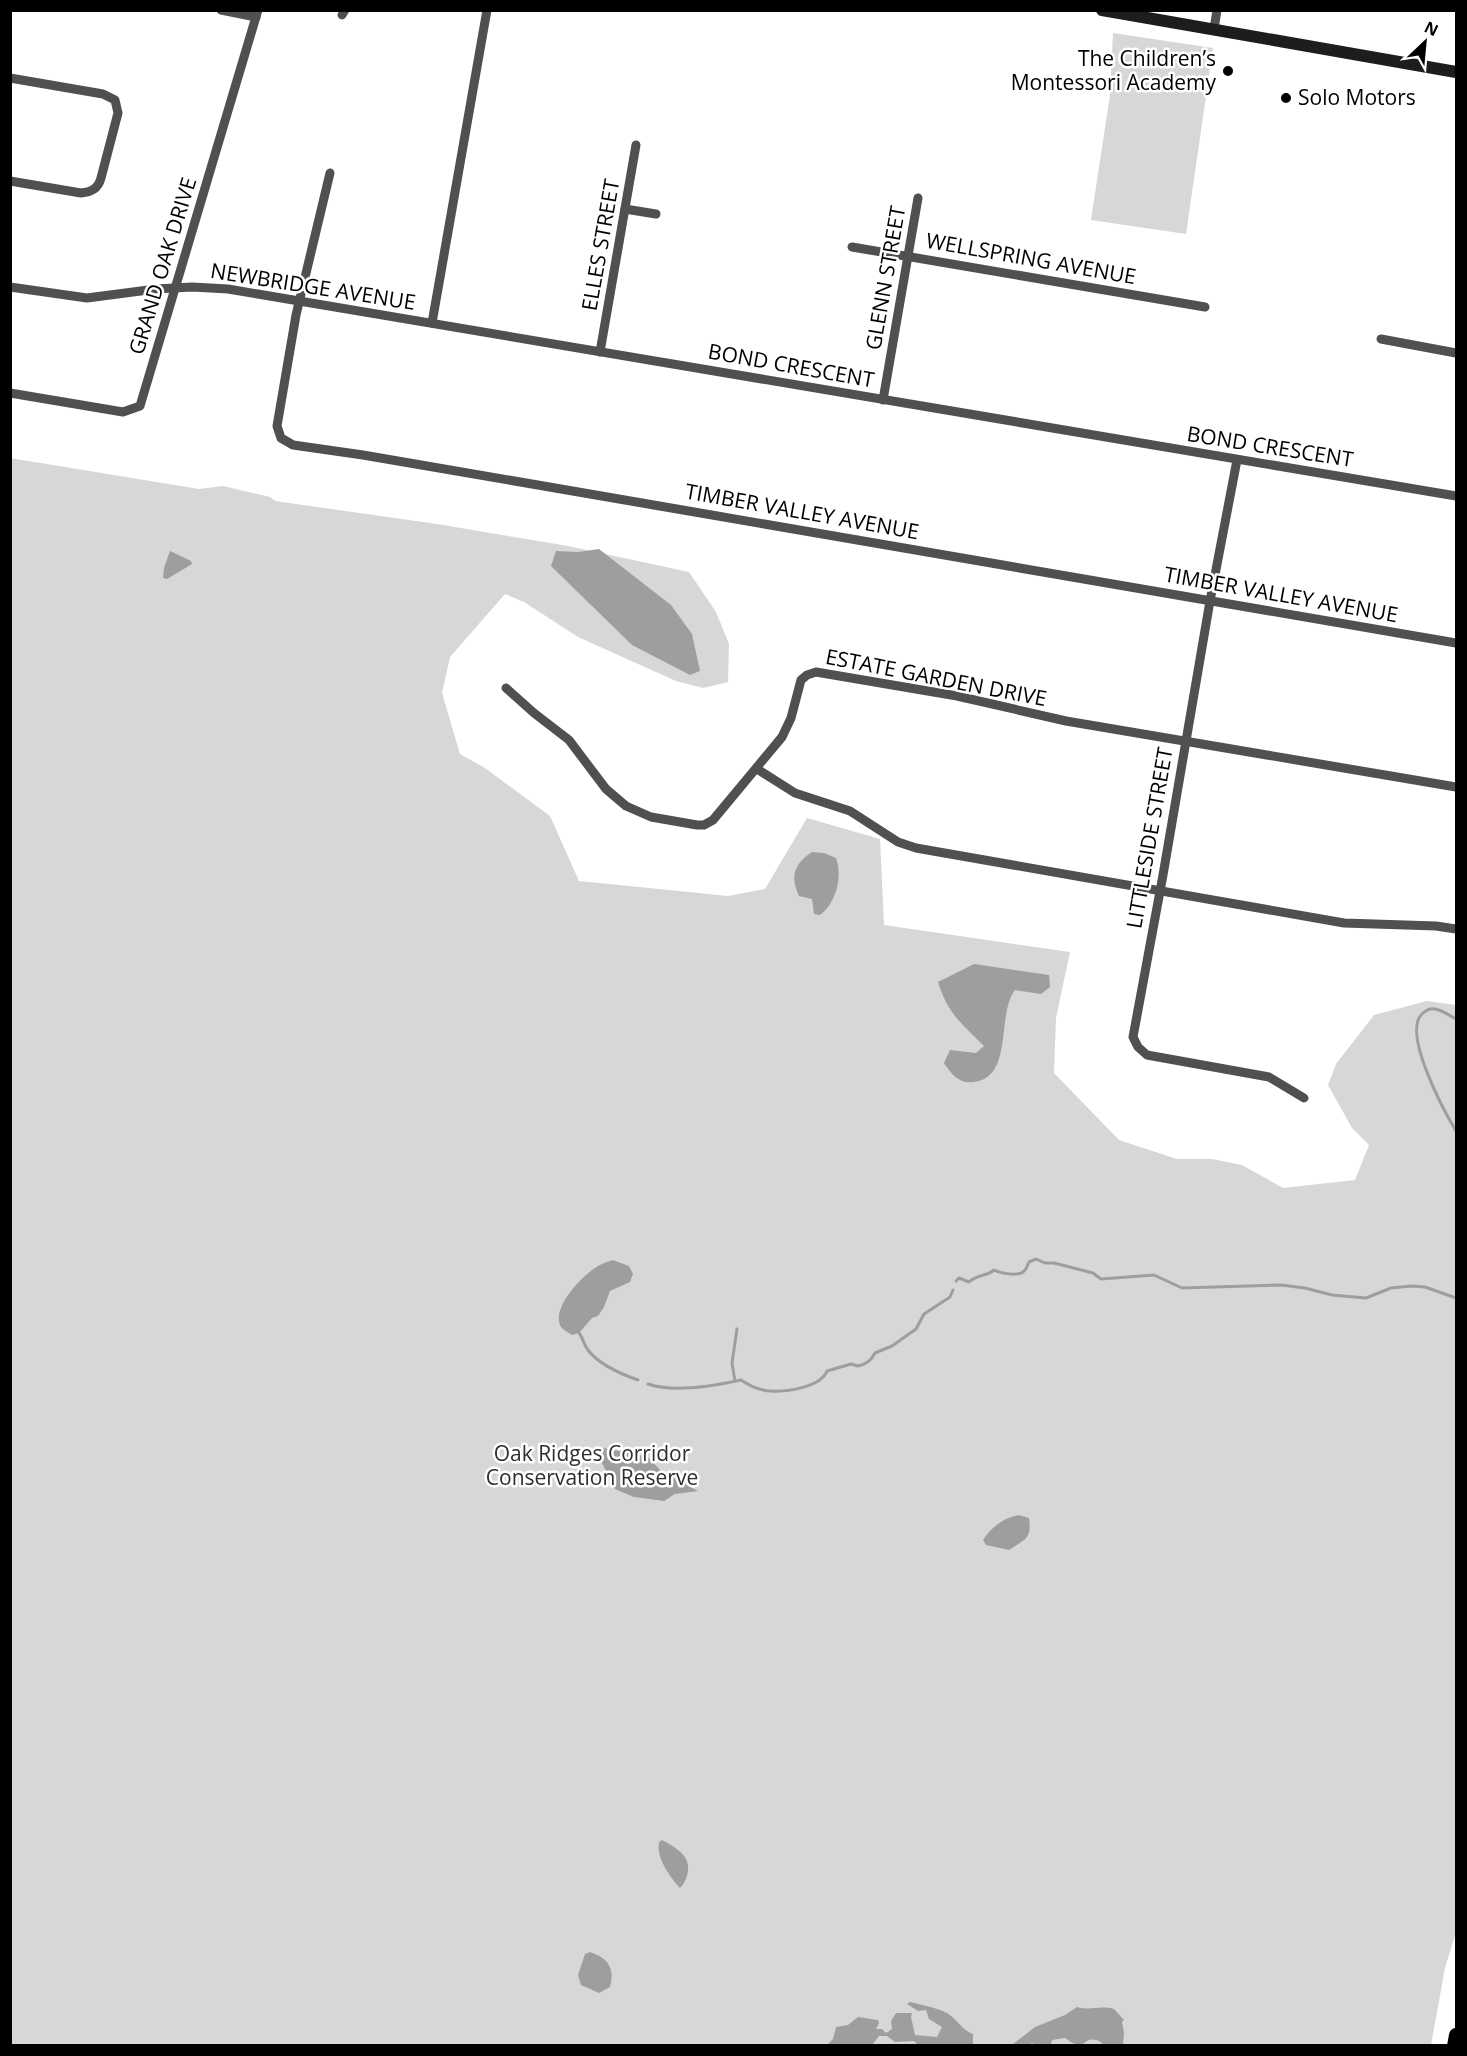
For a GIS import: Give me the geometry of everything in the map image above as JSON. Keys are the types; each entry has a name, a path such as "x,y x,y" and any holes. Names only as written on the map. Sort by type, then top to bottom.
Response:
{"main road":[{"path":"1102,10 1456,72"},
{"path":"1454,2046 1456,2035"}],"street":[{"path":"221,10 257,14"},
{"path":"432,323 487,10"},
{"path":"1214,29 1217,10"},
{"name":"GRAND OAK DRIVE","path":"10,393 123,412 140,406 257,14"},
{"path":"10,78 103,94 115,100 118,113 99,184 92,191 81,193 10,181"},
{"name":"ELLES STREET","path":"600,352 636,145"},
{"name":"TIMBER VALLEY AVENUE","path":"330,173 300,301 277,426 281,438 292,445 363,455 1456,643"},
{"name":"GLENN STREET","path":"883,400 918,198"},
{"path":"625,208 656,214"},
{"name":"WELLSPRING AVENUE","path":"852,247 1205,307"},
{"name":"NEWBRIDGE AVENUE","path":"10,287 87,298 175,288 228,289 432,323"},
{"name":"BOND CRESCENT","path":"432,323 1456,496"},
{"path":"1381,339 1456,352"},
{"name":"LITTLESIDE STREET","path":"1237,460 1133,1037 1138,1047 1147,1055 1164,1060 1213,1066 1269,1077 1304,1098"},
{"name":"ESTATE GARDEN DRIVE","path":"506,688 569,740 615,798 636,812 651,817 697,825 709,824 757,769 787,729 801,680 816,672 957,696 1066,721 1456,788"},
{"path":"757,769 795,793 850,811 898,842 916,848 1344,923 1436,926 1456,929"}],"green space":[{"path":"1113,33 1213,48 1186,234 1091,220 1110,95"},
{"name":"Oak Ridges Corridor Conservation Reserve","path":"10,458 199,489 223,486 270,497 275,501 437,524 568,546 689,572 716,612 729,644 728,682 703,688 676,681 578,637 524,602 505,594 450,657 442,693 460,754 485,768 550,816 579,881 728,896 765,889 807,818 880,839 884,925 1070,952 1056,1018 1054,1073 1119,1140 1177,1159 1212,1159 1242,1165 1283,1188 1355,1180 1369,1145 1352,1128 1328,1085 1336,1064 1374,1015 1427,1001 1456,1005 1456,1932 1445,1968 1431,2045 11,2045"}],"shaded area":[{"path":"599,549 671,605 692,634 700,671 690,675 632,645 551,566 556,551 578,552"},
{"path":"170,551 191,561 192,564 167,579 163,578 164,568"},
{"path":"812,852 824,853 836,858 838,865 837,889 830,904 820,915 814,914 812,899 799,896 794,876 801,861"},
{"path":"974,964 1049,975 1050,987 1041,994 1015,990 1009,1001 1000,1057 995,1069 986,1078 964,1082 956,1078 944,1063 950,1050 976,1053 984,1046 951,1010 938,982"},
{"path":"613,1260 629,1266 633,1274 630,1282 610,1291 598,1316 592,1318 579,1333 572,1335 561,1327 559,1319 564,1301 593,1269"},
{"path":"599,1447 648,1457 661,1471 698,1491 675,1494 664,1501 634,1497 615,1489 598,1455 593,1450"},
{"path":"1019,1515 1029,1518 1028,1534 1023,1541 1009,1550 986,1545 983,1540 994,1527 1004,1520"},
{"path":"662,1840 678,1850 688,1863 687,1876 680,1888 662,1861 659,1842"},
{"path":"590,1952 606,1961 611,1969 610,1987 599,1993 581,1985 578,1975 585,1954"},
{"path":"910,2002 947,2013 973,2034 973,2045 918,2045 914,2041 895,2042 887,2036 879,2036 872,2045 827,2045 833,2039 836,2027 848,2025 858,2017 878,2020 876,2029 882,2029 886,2033 892,2029 891,2021 896,2013 912,2013 915,2035 937,2037 942,2027 929,2019 926,2010 918,2011 907,2004"},
{"path":"1077,2007 1114,2009 1124,2020 1122,2022 1125,2045 1107,2046 1092,2039 1081,2045 1065,2038 1038,2046 1032,2043 1012,2045 1035,2027 1065,2015"}],"waterway":[{"path":"1456,1019 1433,1009 1422,1014 1417,1024 1417,1037 1427,1072 1456,1131"},
{"path":"956,1281 959,1278 969,1282 994,1270 1014,1274 1022,1273 1029,1262 1036,1259 1093,1273 1101,1279 1154,1275 1182,1288 1281,1285 1332,1295 1366,1298 1391,1288 1411,1286 1425,1287 1456,1298"},
{"path":"648,1384 658,1387 682,1388 741,1380 755,1388 767,1391 786,1391 811,1385 827,1371 851,1364 858,1366 868,1362 875,1353 892,1346 916,1329 924,1314 950,1297 953,1290"},
{"path":"735,1381 732,1363 737,1329"},
{"path":"579,1333 588,1350 604,1365 638,1380"}],"place":[{"name":"The Children’s Montessori Academy","path":"1228,71"},
{"name":"Solo Motors","path":"1286,98"}]}
